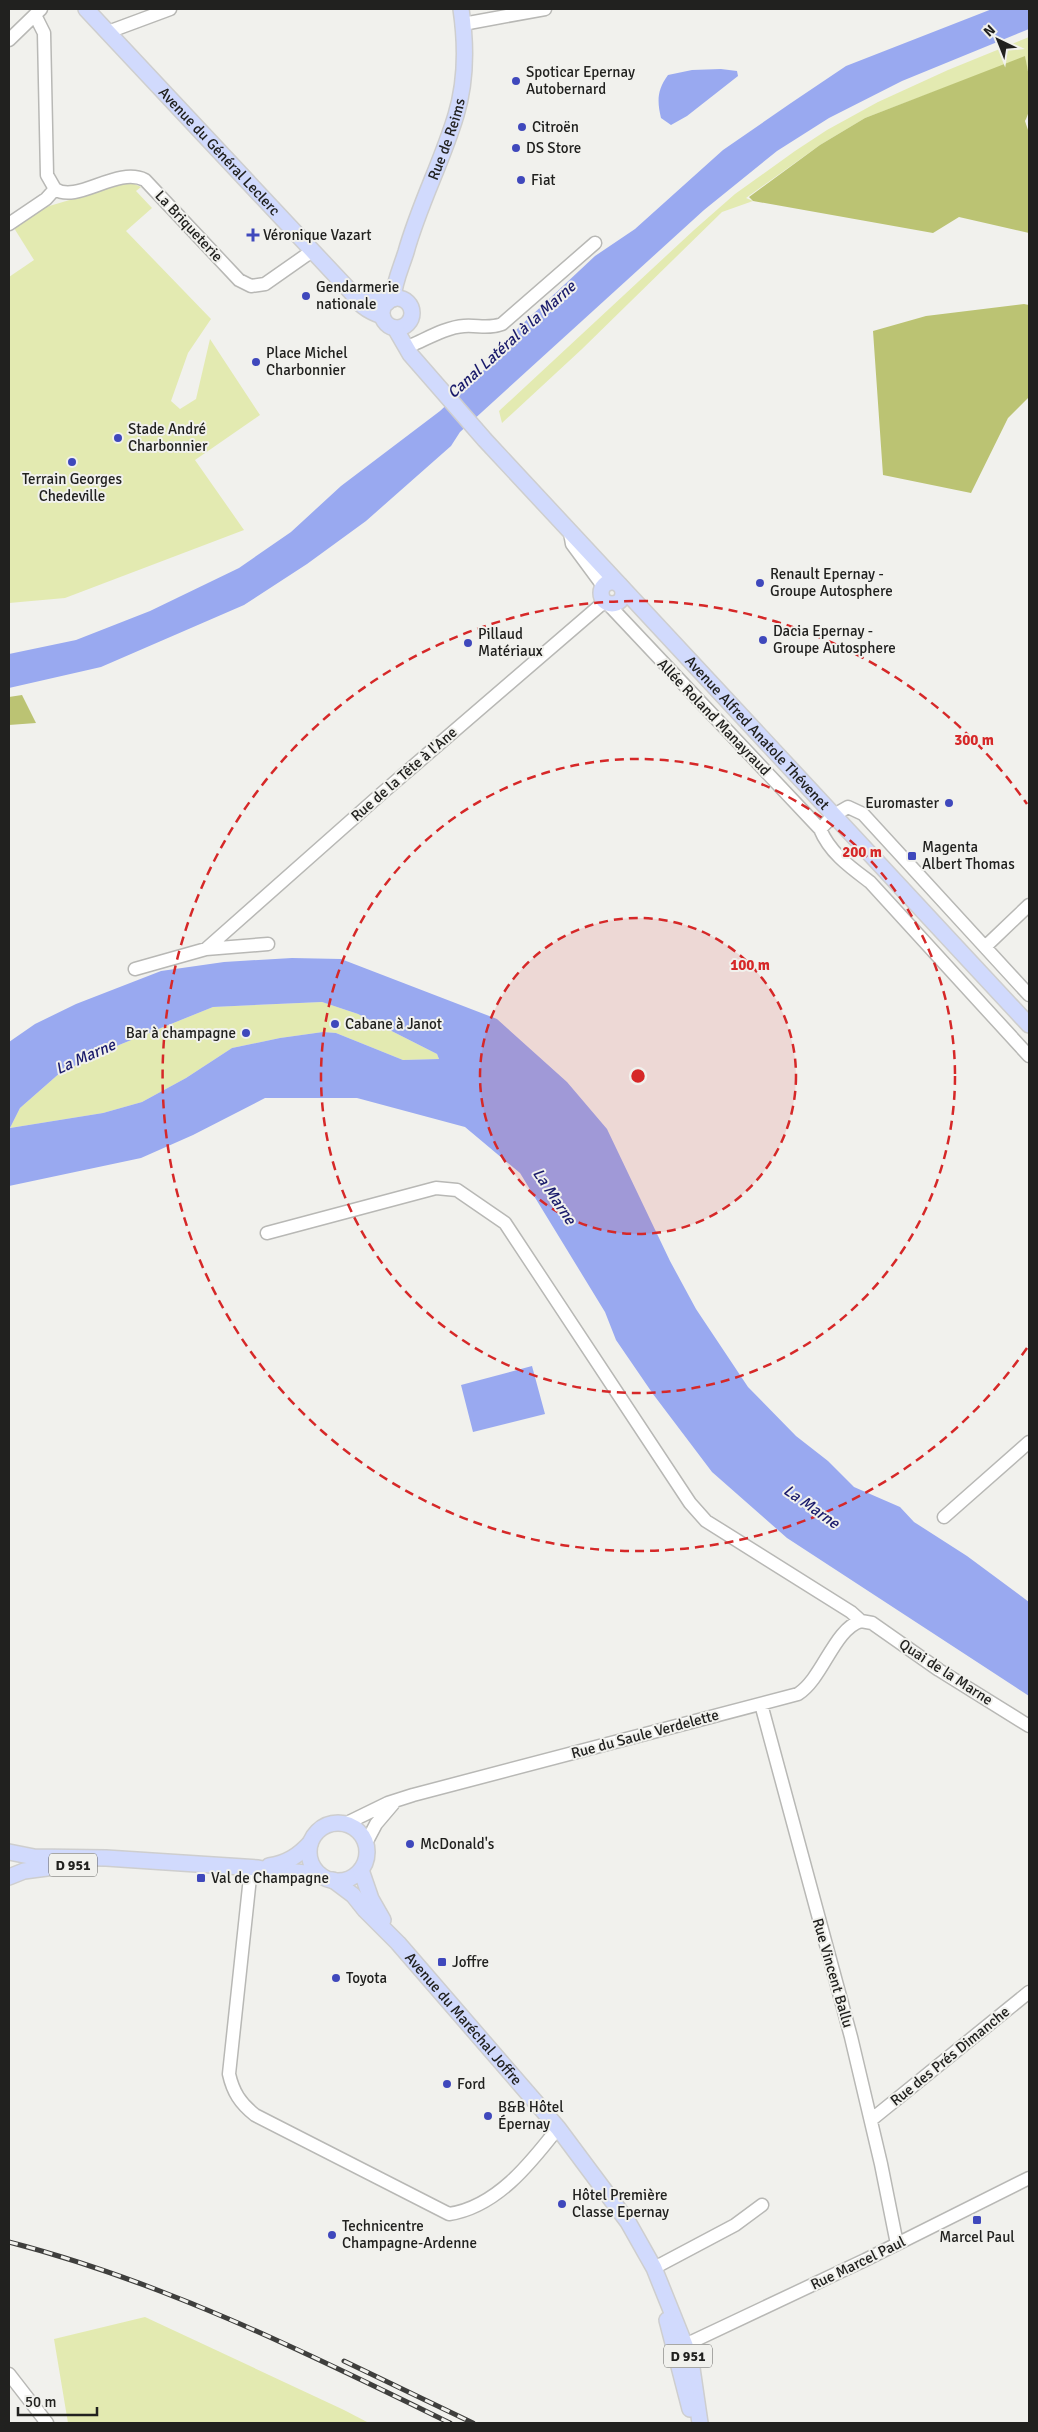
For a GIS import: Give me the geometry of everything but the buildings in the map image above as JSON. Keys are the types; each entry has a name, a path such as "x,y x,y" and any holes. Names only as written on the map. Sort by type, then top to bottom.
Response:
{"main road":[{"name":"Avenue du Général Leclerc","path":"86,9 363,306 382,316"},
{"name":"Rue de Reims","path":"390,300 416,216 456,115 462,88 464,24 461,9"},
{"name":"Rue de Reims","path":"402,264 403,288 408,304"},
{"path":"352,293 390,300 398,299 408,304 412,315 410,321 412,344 421,366"},
{"path":"390,300 382,311 385,322 394,328 400,328 410,321"},
{"name":"Avenue Alfred Anatole Thévenet","path":"394,328 421,366 485,440 570,530 614,597 640,607 1029,1025"},
{"path":"603,586 612,582 614,597"},
{"path":"334,1822 347,1823 362,1834 368,1852 361,1870 348,1879 326,1878 310,1860 310,1843 319,1830 334,1822"},
{"name":"D 951","path":"254,1868 289,1861 299,1855 310,1843"},
{"name":"D 951","path":"9,1852 34,1857 106,1858 254,1868 276,1872 301,1871 326,1878"},
{"name":"D 951","path":"9,1877 24,1871 41,1868 138,1861"},
{"name":"Avenue du Maréchal Joffre","path":"361,1870 371,1899 398,1942"},
{"name":"Avenue du Maréchal Joffre","path":"326,1878 353,1894 365,1910 398,1942 558,2128 628,2222 654,2268 685,2345 692,2368 700,2423"},
{"name":"Avenue du Maréchal Joffre","path":"663,2292 665,2316 695,2423"}],"street":[{"path":"108,32 170,9"},
{"path":"464,24 545,9"},
{"path":"9,40 38,12 44,33 47,175 55,189 46,199 9,224"},
{"name":"La Briqueterie","path":"55,189 67,193 128,176 140,178 149,183 239,280 251,286 265,284 312,251"},
{"path":"412,344 455,328 464,326 493,327 502,324 595,243"},
{"path":"570,530 572,544 603,586"},
{"name":"Allée Roland Manayraud","path":"614,597 820,829 825,842 841,860 870,882 1029,1056"},
{"name":"Rue de la Tête à l'Ane","path":"206,949 381,794 614,597"},
{"path":"820,829 834,815 848,807 863,814 1029,995"},
{"path":"985,946 1029,905"},
{"path":"135,969 206,949 268,944"},
{"name":"Quai de la Marne","path":"267,1233 436,1188 457,1190 485,1207 505,1223 690,1503 706,1521 852,1612 861,1621 872,1623 940,1670 1029,1726"},
{"path":"944,1517 1029,1442"},
{"name":"Rue du Saule Verdelette","path":"347,1823 397,1800 798,1694 806,1689 848,1629 861,1621"},
{"name":"Rue Vincent Ballu","path":"761,1704 852,2037 897,2244"},
{"path":"366,1843 376,1824 397,1800"},
{"path":"254,1868 229,2074 233,2089 245,2107 255,2115 449,2214 466,2211 485,2202 518,2174 558,2128"},
{"name":"Rue des Prés Dimanche","path":"871,2120 1029,1992"},
{"name":"Rue Marcel Paul","path":"685,2345 897,2244 1029,2178"},
{"path":"654,2268 735,2225 762,2205"},
{"path":"9,2374 47,2423"}],"green space":[{"path":"1029,37 1029,78 1025,57 865,118 820,145 746,198 753,201 722,212 582,349 502,423 499,411 735,194 827,130 878,102 948,70"},
{"path":"1025,56 1030,98 1030,106 1025,121 1029,133 1029,233 959,217 933,233 753,201 749,197 820,145 865,118"},
{"name":"Stade André Charbonnier","path":"130,182 141,187 136,191 152,208 126,231 211,319 188,353 171,401 180,409 196,399 210,339 260,415 195,460 244,530 65,598 9,603 9,277 34,260 14,228 46,207"},
{"path":"1024,304 1029,305 1029,397 1008,418 971,493 883,475 873,331 926,316"},
{"path":"22,695 36,723 9,725 9,697"},
{"path":"322,1002 358,1014 437,1054 439,1059 403,1060 336,1033 323,1032 280,1038 232,1048 186,1078 142,1102 103,1113 10,1128 20,1108 61,1072 119,1045 213,1007"},
{"path":"145,2317 369,2423 68,2423 54,2339"}],"water":[{"name":"Canal Latéral à la Marne","path":"992,9 1029,9 1029,29 902,81 829,118 777,151 704,210 460,432 451,446 366,521 307,564 244,605 101,667 9,688 9,654 76,640 150,611 239,568 291,532 341,486 440,411 501,354 500,345 595,256 635,229 723,150 791,103 846,66"},
{"path":"721,69 737,71 738,76 687,116 671,125 661,118 659,96 668,75 692,70"},
{"name":"La Marne","path":"292,958 341,959 497,1019 567,1082 607,1129 670,1261 696,1309 748,1387 796,1436 828,1461 854,1487 900,1507 914,1522 967,1556 1029,1602 1029,1696 787,1538 712,1472 653,1394 616,1340 605,1312 520,1173 465,1127 357,1098 265,1098 193,1135 141,1158 9,1186 9,1042 35,1024 76,1004 161,971 224,962","holes":["322,1002 358,1014 437,1054 439,1059 403,1060 336,1033 323,1032 280,1038 232,1048 186,1078 142,1102 103,1113 10,1128 20,1108 61,1072 119,1045 213,1007"]},
{"path":"532,1366 545,1414 473,1432 461,1385"}],"railway":[{"path":"9,2242 67,2258 179,2298 343,2371 450,2423"},
{"path":"344,2361 473,2423"}],"place":[{"name":"Spoticar Epernay Autobernard","path":"516,81"},
{"name":"Citroën","path":"522,127"},
{"name":"DS Store","path":"516,148"},
{"name":"Fiat","path":"521,180"},
{"name":"Véronique Vazart","path":"253,235"},
{"name":"Gendarmerie nationale","path":"306,296"},
{"name":"Place Michel Charbonnier","path":"256,362"},
{"name":"Stade André Charbonnier","path":"118,438"},
{"name":"Terrain Georges Chedeville","path":"72,462"},
{"name":"Renault Epernay - Groupe Autosphere","path":"760,583"},
{"name":"Dacia Epernay - Groupe Autosphere","path":"763,640"},
{"name":"Pillaud Matériaux","path":"468,643"},
{"name":"Euromaster","path":"949,803"},
{"name":"Magenta Albert Thomas","path":"912,856"},
{"name":"Cabane à Janot","path":"335,1024"},
{"name":"Bar à champagne","path":"246,1033"},
{"name":"McDonald's","path":"410,1844"},
{"name":"Val de Champagne","path":"201,1878"},
{"name":"Joffre","path":"442,1962"},
{"name":"Toyota","path":"336,1978"},
{"name":"Ford","path":"447,2084"},
{"name":"B&B Hôtel Épernay","path":"488,2116"},
{"name":"Hôtel Première Classe Epernay","path":"562,2204"},
{"name":"Marcel Paul","path":"977,2220"},
{"name":"Technicentre Champagne-Ardenne","path":"332,2235"}]}
